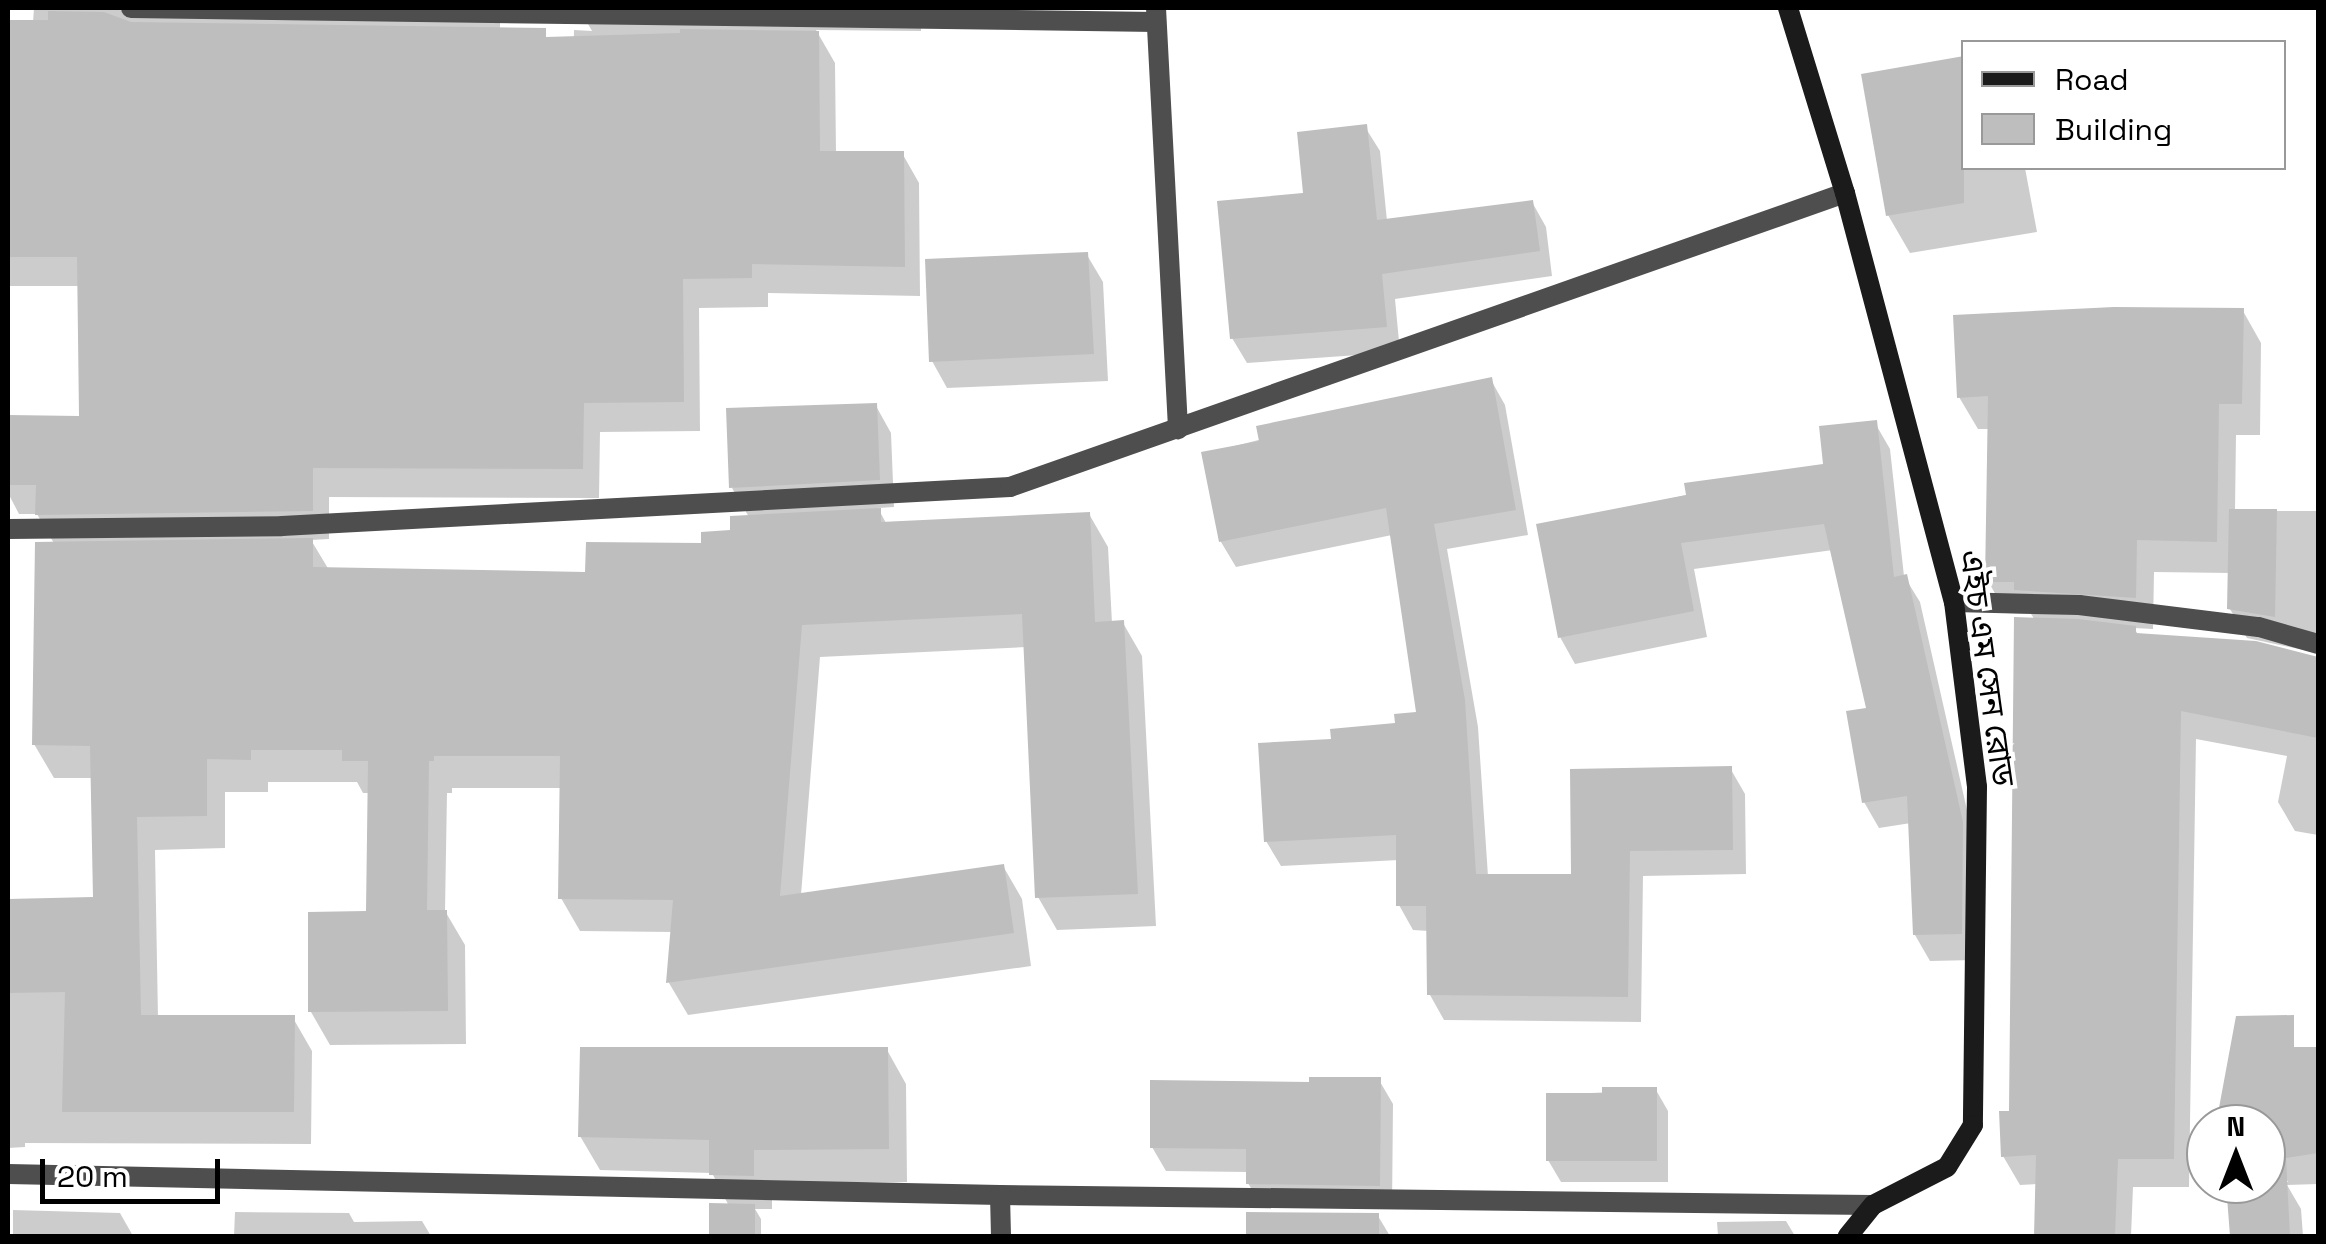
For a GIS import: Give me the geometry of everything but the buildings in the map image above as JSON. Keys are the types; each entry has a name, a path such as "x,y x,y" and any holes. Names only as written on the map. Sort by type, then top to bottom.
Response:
{"main road":[{"name":"এইচ এম সেন রোড","path":"1788,8 1846,193 1954,602 1977,787 1973,1125 1948,1167 1873,1205 1848,1236"}],"street":[{"path":"131,8 1156,15 1178,429"},
{"path":"8,529 282,526 1010,487 1846,193"},
{"path":"1954,602 2097,608 2259,627 2318,644"},
{"path":"8,1174 1000,1195 1873,1205"},
{"path":"1000,1195 1001,1236"}]}
